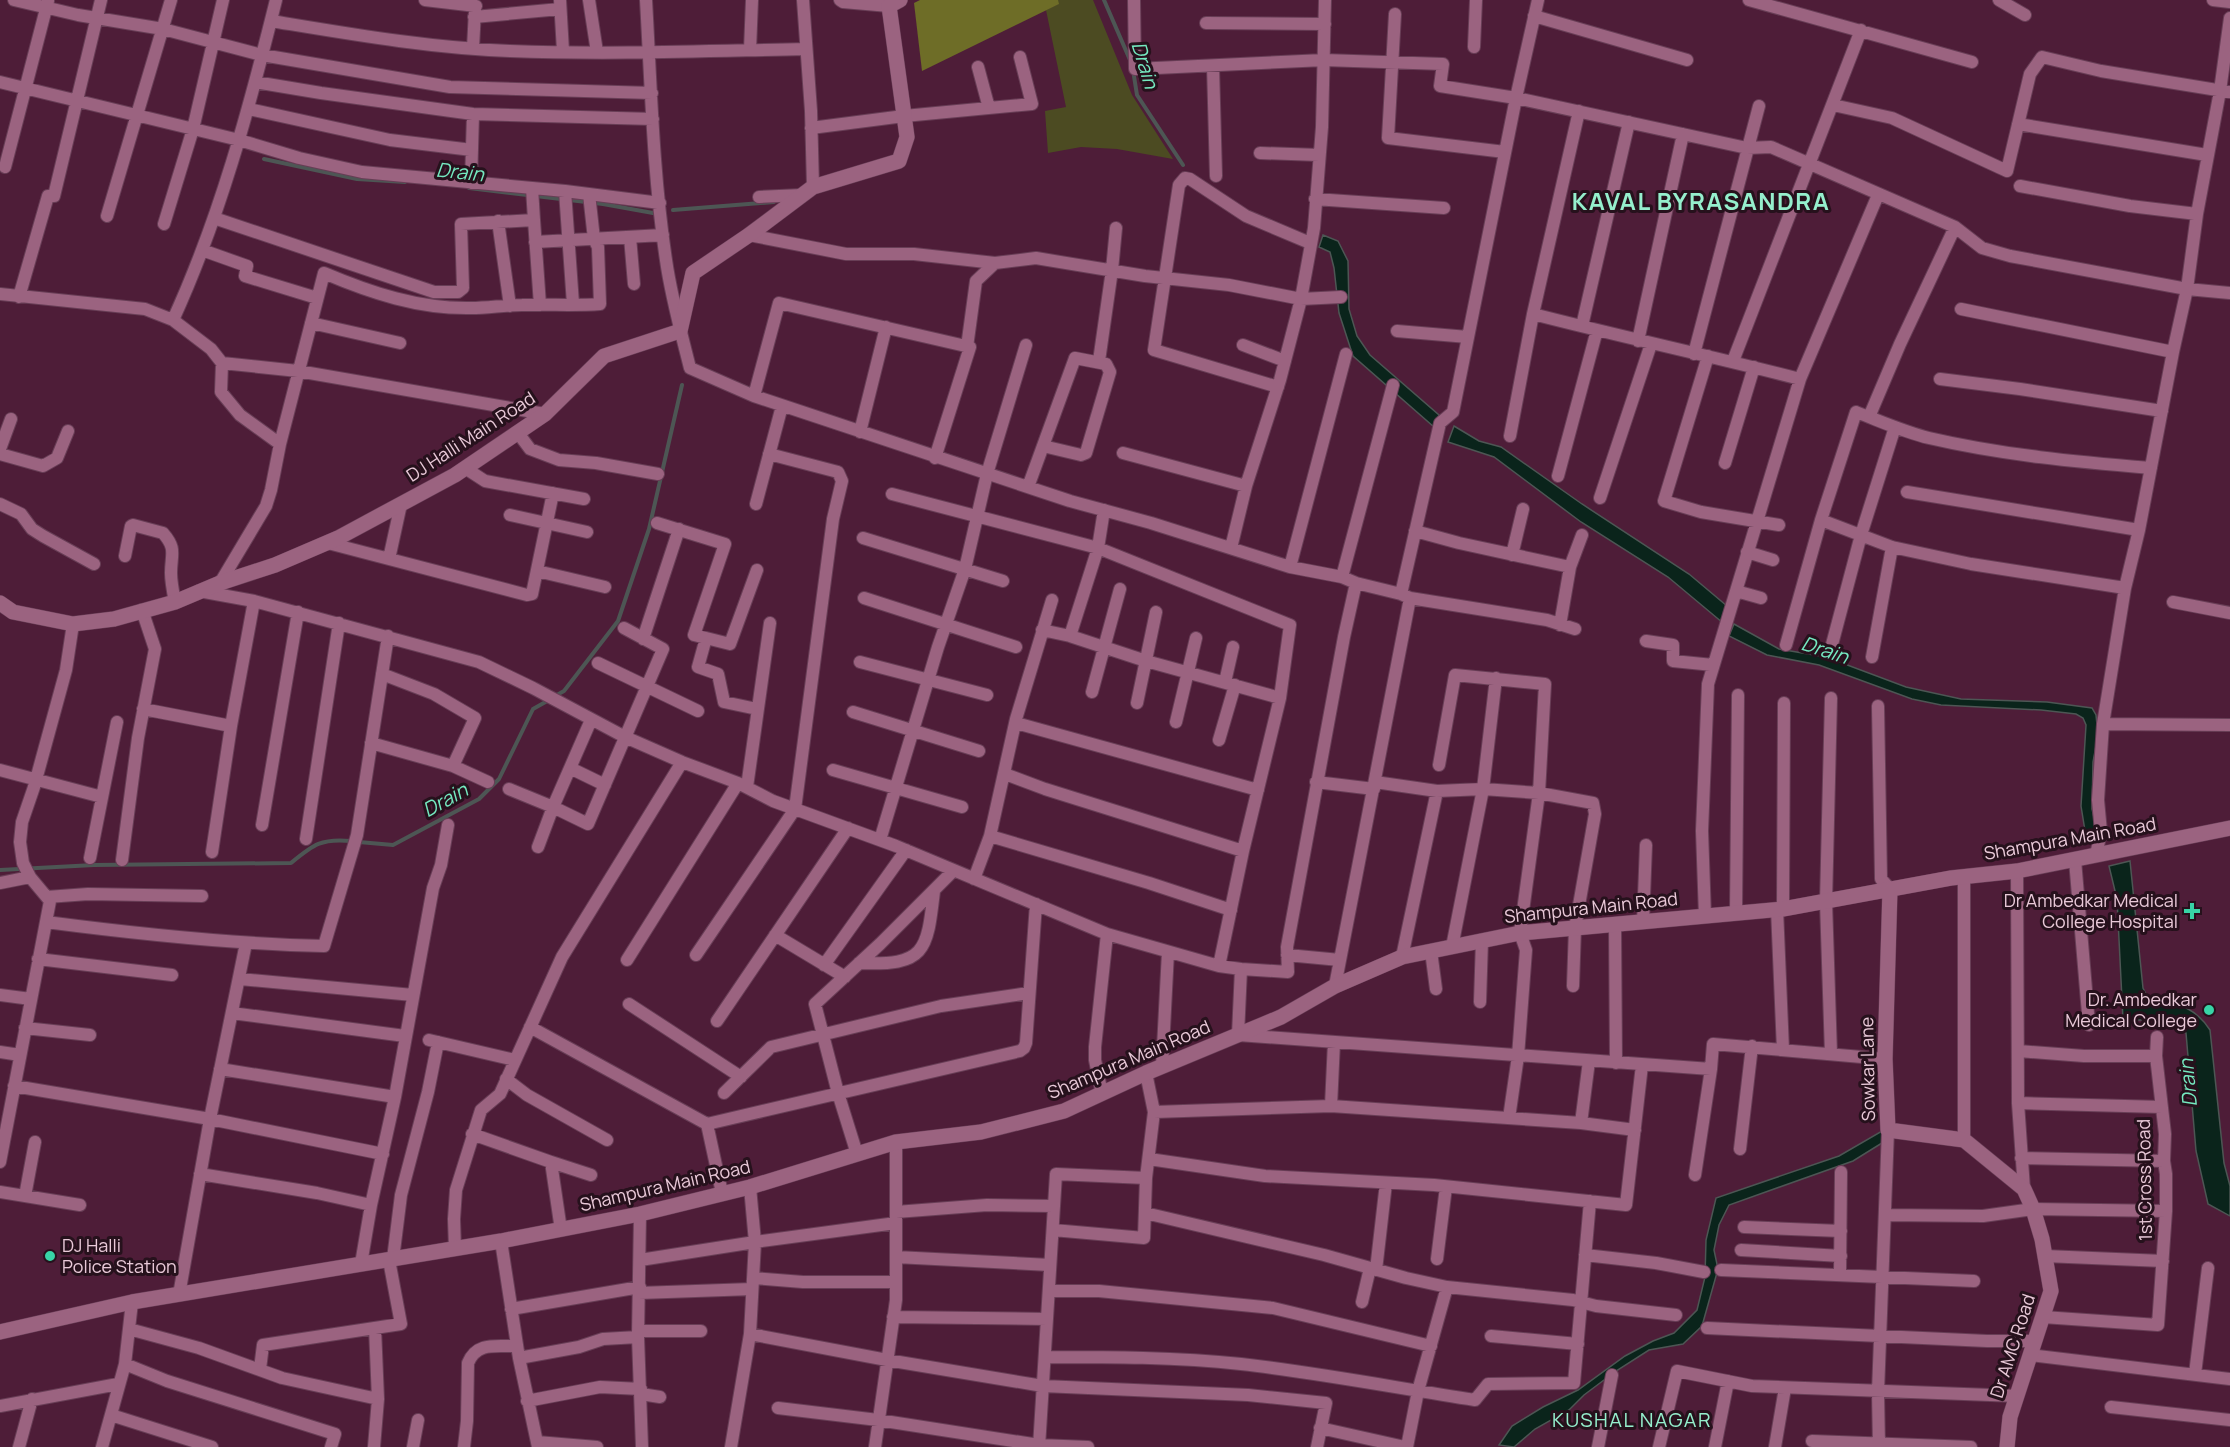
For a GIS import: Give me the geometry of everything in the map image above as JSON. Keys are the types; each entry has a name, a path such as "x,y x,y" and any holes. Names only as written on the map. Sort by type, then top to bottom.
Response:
{"street":[{"path":"14,0 47,4 96,18 163,29 262,55 450,87 652,93"},
{"path":"19,297 48,196 54,196 101,0"},
{"path":"107,216 171,0"},
{"path":"165,225 192,129 223,0"},
{"path":"173,320 214,218 249,109 276,0"},
{"path":"425,0 476,8 560,5 563,51"},
{"path":"589,0 597,52"},
{"path":"646,0 653,119 666,261 690,368 753,396 935,458 1290,567 1342,577 1405,596 1547,620 1575,629"},
{"path":"750,50 752,0"},
{"path":"802,0 811,128 808,191"},
{"path":"759,197 808,191 899,161 907,137 894,3 843,2 840,0"},
{"path":"1134,0 1135,69 1324,60 1443,64 1440,86 1516,98 1747,148 1771,147 1810,166 1955,227 1982,248 2010,256 2187,289 2230,293"},
{"path":"1231,548 1246,486 1285,361 1314,228 1320,154 1325,0"},
{"path":"1474,47 1476,0"},
{"path":"1335,986 1374,786 1415,531 1440,423 1453,412 1538,0"},
{"path":"1749,0 1972,62"},
{"path":"1999,0 2025,15"},
{"path":"2213,0 2230,2"},
{"path":"5,167 47,4"},
{"path":"473,48 476,8"},
{"path":"1395,14 1388,138 1505,153"},
{"path":"1534,16 1687,60"},
{"path":"2096,855 2101,832 2098,800 2103,723 2126,588 2187,289 2207,155 2225,92 2230,18"},
{"path":"271,21 389,41 508,51 649,52 805,49"},
{"path":"1206,23 1324,24"},
{"path":"1733,361 1861,30"},
{"path":"811,128 904,116 1032,104 1020,57"},
{"path":"1833,105 1892,118 2007,171 2030,74 2042,57 2101,71 2225,92"},
{"path":"1213,66 1216,176"},
{"path":"978,68 989,108"},
{"path":"0,82 239,140 298,158 362,172 471,183 532,193 566,196 589,194 660,203"},
{"path":"255,82 473,114 653,119"},
{"path":"1694,354 1759,106"},
{"path":"249,109 390,140 471,150"},
{"path":"1510,436 1533,314 1579,111"},
{"path":"471,183 473,114"},
{"path":"1582,327 1629,122"},
{"path":"2018,124 2207,155"},
{"path":"1638,341 1683,134"},
{"path":"1260,153 1320,154"},
{"path":"1278,387 1154,350 1179,185 1185,178 1194,181 1246,216 1311,242"},
{"path":"2020,186 2130,206 2197,214"},
{"path":"680,331 693,273 808,191"},
{"path":"532,193 540,305"},
{"path":"220,583 266,506 324,273 364,290 406,302 470,308 600,304 598,247 594,239 589,194"},
{"path":"1705,916 1702,831 1708,684 1800,379 1878,195"},
{"path":"566,196 573,304"},
{"path":"1315,199 1444,208"},
{"path":"214,218 434,292 458,292 463,288 461,224 534,220"},
{"path":"498,221 510,306"},
{"path":"1869,417 1955,227"},
{"path":"1099,361 1116,228"},
{"path":"535,242 663,235"},
{"path":"749,235 846,254 914,254 995,263 1036,258 1229,285 1300,299 1341,297"},
{"path":"630,237 634,284"},
{"path":"202,250 246,266 245,276 317,298"},
{"path":"967,347 976,281 995,263"},
{"path":"0,294 145,309 173,320 211,349 222,363 221,392 240,415 280,444"},
{"path":"753,396 779,303 970,347 935,458"},
{"path":"1961,309 2173,352"},
{"path":"1533,314 1800,379"},
{"path":"311,323 400,343"},
{"path":"860,432 886,327"},
{"path":"1397,330 1468,337"},
{"path":"1558,476 1597,330"},
{"name":"DJ Halli Main Road","path":"0,603 13,612 73,624 114,619 175,602 220,583 275,565 328,543 465,468 545,414 604,356 680,331"},
{"path":"1600,498 1651,344"},
{"path":"880,840 912,731 965,568 987,474 1026,345"},
{"path":"1243,345 1285,361"},
{"path":"1290,567 1346,354"},
{"path":"1708,356 1664,501 1701,512 1779,525"},
{"path":"1028,487 1075,358 1099,361 1109,367 1110,372 1086,453 1081,455 1043,446"},
{"path":"222,363 298,371 545,414"},
{"path":"1725,463 1754,367"},
{"path":"1940,378 2020,388 2162,411"},
{"path":"1342,577 1393,386"},
{"path":"756,504 782,406"},
{"path":"1786,645 1821,520 1856,412 1928,438 2068,461 2151,468"},
{"path":"0,449 11,419"},
{"path":"1830,652 1861,535 1895,427"},
{"path":"0,454 43,465 57,458 68,431"},
{"path":"518,433 530,449 559,460 596,462 658,474"},
{"path":"1124,453 1246,486"},
{"path":"696,955 795,809 833,519 842,481 838,472 769,454"},
{"path":"465,468 485,481 584,499"},
{"path":"1907,492 2139,530"},
{"path":"328,543 527,595 532,594 553,494"},
{"path":"892,494 1098,548 1290,625 1280,698 1243,851 1219,966"},
{"path":"0,504 21,514 32,529 94,564"},
{"path":"389,559 401,504"},
{"path":"1512,555 1523,509"},
{"path":"1070,636 1098,548 1104,510"},
{"path":"510,515 587,532"},
{"path":"1821,520 1892,547 1971,564 2126,588"},
{"path":"657,523 725,544 694,635 730,644 758,570"},
{"path":"125,556 131,526 163,532 174,553 171,572 175,602"},
{"path":"643,639 679,529"},
{"path":"1415,531 1570,567"},
{"path":"1560,625 1570,567 1582,535"},
{"path":"863,538 1004,581"},
{"path":"1872,657 1892,547"},
{"path":"1748,552 1773,560"},
{"path":"537,571 605,587"},
{"path":"199,591 298,612 479,662 625,737 682,762 742,785 795,809 906,850 1107,934 1219,966 1288,972 1287,955 1316,782 1356,583"},
{"path":"1092,692 1120,589"},
{"path":"1736,591 1761,597"},
{"path":"864,598 1016,647"},
{"path":"974,879 990,836 1016,723 1052,600"},
{"path":"212,852 231,726 254,601"},
{"path":"2173,602 2230,614"},
{"path":"122,860 155,649 142,610"},
{"path":"262,825 298,612"},
{"path":"1137,704 1156,612"},
{"path":"306,838 339,623"},
{"path":"627,960 742,785 770,623"},
{"path":"0,1162 3,1127 14,1086 50,900 27,872 20,842 22,822 66,670 73,624"},
{"path":"509,789 588,824 663,649 624,628"},
{"path":"1042,630 1070,636 1146,661 1280,698"},
{"path":"46,922 140,934 246,943 324,946 357,835 388,636"},
{"path":"706,638 698,667 718,674 724,702 757,708"},
{"path":"1176,722 1196,638"},
{"path":"1646,641 1673,645 1673,661 1713,665"},
{"path":"1219,740 1230,684 1233,647"},
{"path":"860,662 928,681 987,694"},
{"path":"598,663 698,711"},
{"path":"382,674 434,694 475,718 453,766"},
{"path":"1439,765 1455,675 1545,684 1539,793 1520,933 1526,950 1518,1056 1509,1118"},
{"path":"1452,947 1483,789 1496,678"},
{"path":"1736,913 1738,695"},
{"path":"1831,698 1826,902 1831,1054"},
{"path":"1782,1050 1780,909 1784,703"},
{"path":"1878,706 1881,879 1890,889"},
{"path":"144,709 231,726"},
{"path":"853,712 979,751"},
{"path":"538,847 591,720"},
{"path":"90,858 117,722"},
{"path":"1016,723 1258,790"},
{"path":"2103,723 2230,725"},
{"path":"371,743 453,766 488,782"},
{"path":"455,1249 456,1190 481,1110 498,1098 562,957 682,762"},
{"path":"570,768 605,785"},
{"path":"0,770 102,797"},
{"path":"832,770 962,807"},
{"path":"1005,774 1045,789 1243,851"},
{"path":"1316,782 1437,791 1483,789 1539,793 1593,803 1596,807 1575,928 1573,986"},
{"path":"1402,957 1437,791"},
{"path":"361,1264 448,825"},
{"path":"717,1021 848,828"},
{"name":"Shampura Main Road","path":"0,1332 132,1302 455,1249 640,1214 750,1187 896,1142 981,1132 1064,1111 1146,1073 1281,1017 1335,986 1402,957 1520,933 1780,909 1826,902 1964,877 2017,872 2230,828"},
{"path":"990,836 1231,910"},
{"path":"1643,922 1646,845"},
{"path":"824,965 906,850"},
{"path":"2075,860 2089,1025"},
{"path":"857,1154 838,1093 815,1004 953,871"},
{"path":"0,883 27,872"},
{"path":"2017,872 2018,1103 2024,1189"},
{"path":"1964,877 1964,1140 2024,1189"},
{"name":"Sowkar Lane","path":"1890,889 1885,1059 1888,1130 1964,1140"},
{"path":"859,963 886,964 915,956 922,949 929,935 934,891"},
{"path":"47,897 88,894 202,896"},
{"path":"530,1027 707,1124 1020,1051 1026,1043 1036,904"},
{"path":"1615,924 1616,1063"},
{"path":"1102,1094 1095,1060 1095,1047 1107,934"},
{"path":"775,935 845,977"},
{"path":"1480,1002 1482,940"},
{"path":"178,1294 210,1119 246,943"},
{"path":"1431,951 1436,989"},
{"path":"1162,1067 1168,952"},
{"path":"1287,955 1340,960"},
{"path":"38,959 172,975"},
{"path":"1241,969 1238,1035 1711,1069"},
{"path":"240,980 413,995"},
{"path":"724,1093 771,1047 941,1006 1029,993"},
{"path":"0,995 31,999"},
{"path":"629,1004 741,1077"},
{"path":"232,1013 405,1036"},
{"path":"25,1028 90,1035"},
{"name":"1st Cross Road","path":"2043,1317 2158,1325 2166,1211 2166,1174 2163,1161 2165,1134 2156,1056 2157,1037"},
{"path":"260,1369 263,1345 401,1324 391,1259 401,1195 428,1092 434,1041 515,1060"},
{"path":"1331,1106 1334,1042"},
{"path":"1695,1175 1713,1044 1885,1059"},
{"path":"1740,1149 1752,1046"},
{"path":"2019,1051 2084,1056 2156,1056"},
{"path":"0,1052 20,1055"},
{"path":"1581,1123 1589,1061"},
{"path":"1149,1159 1264,1176 1446,1187 1626,1205 1642,1065"},
{"path":"220,1069 395,1097"},
{"path":"1053,1230 1144,1238 1146,1178 1154,1112 1146,1073"},
{"path":"506,1079 527,1095 607,1140"},
{"path":"14,1086 210,1119 383,1154"},
{"path":"2018,1103 2162,1107"},
{"path":"1154,1112 1331,1106 1581,1123 1635,1130"},
{"path":"707,1124 722,1193"},
{"path":"1879,1446 1878,1392 1888,1130"},
{"path":"472,1134 591,1175"},
{"path":"25,1196 35,1142"},
{"path":"875,1447 896,1282 896,1142"},
{"path":"2021,1158 2163,1161"},
{"path":"551,1162 561,1230"},
{"path":"1840,1275 1841,1172"},
{"path":"200,1174 317,1193 371,1205"},
{"path":"1039,1446 1056,1174 1146,1178"},
{"path":"1362,1302 1373,1269 1386,1183"},
{"path":"731,1447 750,1334 755,1242 750,1187"},
{"path":"1437,1259 1446,1187"},
{"name":"Dr AMC Road","path":"2007,1447 2010,1417 2051,1292 2033,1209 2024,1189"},
{"path":"0,1192 80,1205"},
{"path":"1045,1357 1125,1357 1237,1364 1336,1376 1475,1400 1488,1384 1574,1383 1590,1201"},
{"path":"640,1260 987,1205 1054,1206"},
{"path":"1885,1215 1983,1216 2033,1209 2166,1211"},
{"path":"1145,1213 1448,1287 1676,1314"},
{"path":"640,1214 638,1334 642,1447"},
{"path":"1744,1227 1840,1231"},
{"path":"501,1241 518,1352 537,1445 597,1447"},
{"path":"1741,1250 1840,1256"},
{"path":"1585,1255 1656,1263 1704,1272"},
{"path":"2045,1256 2163,1261"},
{"path":"896,1257 1050,1265"},
{"path":"2195,1374 2208,1268"},
{"path":"1721,1270 1974,1281"},
{"path":"511,1309 640,1290 803,1282 896,1282"},
{"path":"1320,1428 1406,1447 1418,1391 1448,1287"},
{"path":"1049,1291 1099,1291 1273,1308 1431,1346"},
{"path":"102,1447 125,1364 132,1302"},
{"path":"893,1317 1047,1319"},
{"path":"374,1447 378,1399 375,1328"},
{"path":"1707,1328 1880,1336 2033,1348 2230,1379"},
{"path":"129,1329 199,1348 282,1378 378,1399"},
{"path":"464,1447 468,1363 475,1350 481,1348 518,1352 579,1347 603,1339 638,1334 701,1331"},
{"path":"750,1334 1043,1386 1248,1395 1326,1403 1317,1447"},
{"path":"1491,1336 1578,1344"},
{"path":"125,1364 167,1381 335,1434 331,1447"},
{"path":"1659,1447 1677,1371 1752,1386 2017,1396"},
{"path":"1598,1447 1612,1375"},
{"path":"1715,1447 1728,1381"},
{"path":"0,1406 118,1384"},
{"path":"527,1401 600,1387 641,1391 660,1397"},
{"path":"1775,1447 1785,1388"},
{"path":"19,1447 32,1399"},
{"path":"2111,1407 2230,1420"},
{"path":"778,1408 878,1420 1039,1446 1088,1447"},
{"path":"111,1414 212,1447"},
{"path":"413,1447 418,1420"},
{"path":"1812,1441 1879,1446 1971,1447"}],"shaded area":[{"path":"920,0 1058,0 1059,4 922,71 914,3"},
{"path":"1058,0 1093,0 1132,95 1173,159 1117,149 1081,147 1048,153 1045,111 1066,107 1046,10 1058,4"},
{"path":"1323,235 1338,241 1348,261 1349,309 1357,336 1370,355 1439,415 1434,427 1353,356 1339,313 1330,252 1319,247"},
{"path":"1454,426 1479,441 1501,447 1582,504 1689,574 1727,606 1723,623 1668,577 1581,522 1494,457 1448,442"},
{"path":"1734,624 1779,649 1826,657 1906,687 1961,699 2047,702 2092,708 2096,715 2098,735 2093,762 2092,809 2098,835 2086,837 2081,806 2086,725 2083,718 2076,714 2041,710 1941,705 1912,699 1819,665 1767,655 1729,636"},
{"path":"2130,861 2143,988 2147,996 2175,1003 2190,1010 2210,1030 2224,1163 2230,1186 2230,1216 2208,1204 2196,1151 2186,1033 2159,1020 2123,1020 2117,899 2109,866"},
{"path":"1882,1131 1882,1143 1853,1161 1729,1205 1719,1225 1714,1250 1718,1269 1702,1326 1683,1344 1649,1350 1616,1371 1584,1395 1569,1410 1535,1429 1514,1447 1499,1445 1512,1426 1543,1407 1578,1390 1625,1356 1674,1333 1697,1310 1705,1277 1706,1240 1716,1198 1839,1156"}],"waterway":[{"name":"Drain","path":"1104,0 1130,60"},
{"name":"Drain","path":"1133,70 1137,95 1183,165"},
{"name":"Drain","path":"264,159 357,179 405,182"},
{"name":"Drain","path":"469,188 603,204 653,213"},
{"name":"Drain","path":"673,210 774,202"},
{"name":"Drain","path":"555,696 564,691 618,621 649,529 682,385"},
{"name":"Drain","path":"359,842 393,845 479,799 499,779 533,709 549,700"},
{"name":"Drain","path":"0,870 94,865 291,863 318,844 341,840 351,841"}],"place":[{"name":"Dr Ambedkar Medical College Hospital","path":"2192,911"},
{"name":"Dr. Ambedkar Medical College","path":"2209,1010"},
{"name":"DJ Halli Police Station","path":"50,1256"}],"district":[{"name":"KAVAL BYRASANDRA","path":"1701,202"},
{"name":"KUSHAL NAGAR","path":"1632,1420"}]}
